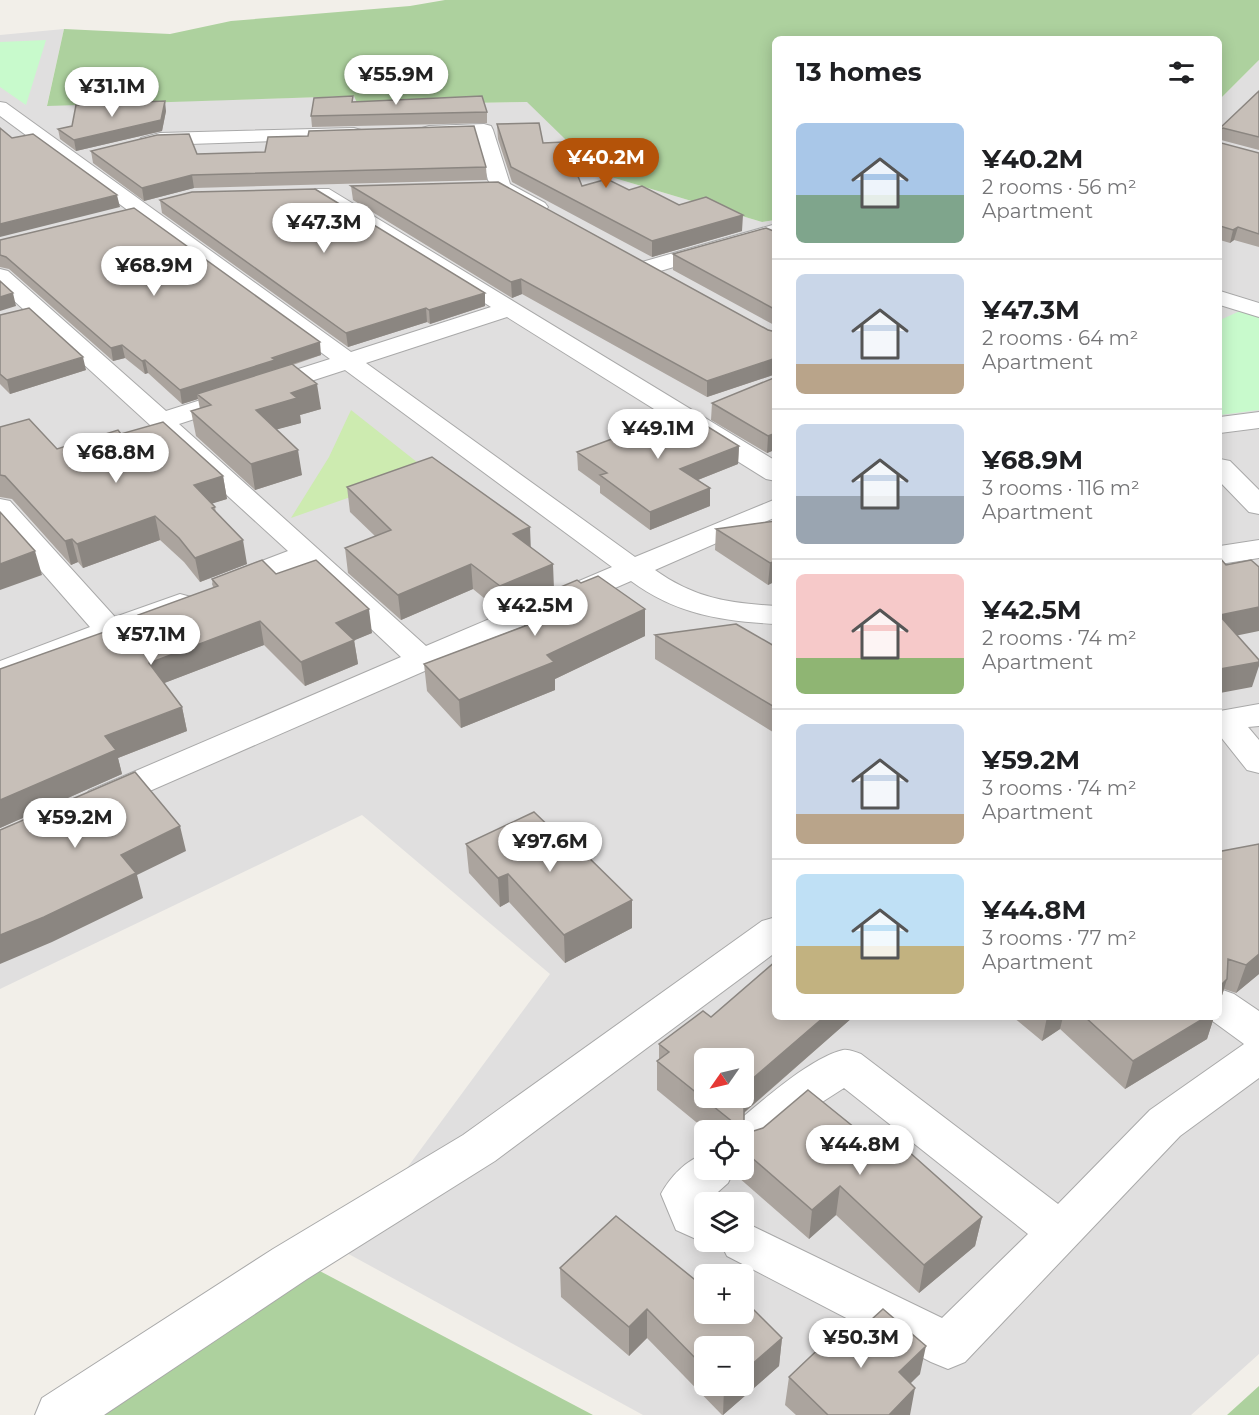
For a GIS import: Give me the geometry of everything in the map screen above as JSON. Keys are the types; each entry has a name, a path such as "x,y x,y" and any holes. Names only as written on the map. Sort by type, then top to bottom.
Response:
{"street":[{"path":"0,107 346,362 633,569 670,593 694,602 723,610 772,615"},
{"path":"414,132 484,130 498,180 503,188"},
{"path":"128,147 160,139 368,134"},
{"path":"73,160 95,155"},
{"path":"481,188 503,188 556,216"},
{"path":"299,193 356,192"},
{"path":"322,193 772,470"},
{"path":"650,267 772,232"},
{"path":"629,256 674,282"},
{"path":"0,276 422,660"},
{"path":"1222,298 1259,309"},
{"path":"162,421 509,309"},
{"path":"10,318 38,310"},
{"path":"685,416 715,404"},
{"path":"1222,425 1259,420"},
{"path":"1222,469 1259,506"},
{"path":"0,507 110,630"},
{"path":"76,810 772,509"},
{"path":"1222,555 1259,549"},
{"path":"0,672 308,554"},
{"path":"1222,721 1259,715"},
{"path":"1222,721 1259,762"},
{"path":"60,1415 290,1264 460,1161 772,934"},
{"path":"1222,1006 1259,1034"},
{"path":"754,1248 948,1346 1165,1123 1259,1056"},
{"path":"754,1134 801,1094 846,1066 1060,1232"},
{"path":"694,1217 684,1194 700,1180"}],"shaded area":[{"path":"64,29 47,105 355,96 358,105 528,102 601,174 762,222 772,220 772,1020 1222,1020 1222,97 1259,60 1259,1354 1191,1415 643,1415 345,1252 550,974 362,815 0,989 0,35"}],"green space":[{"path":"445,0 1259,0 1259,60 1222,97 1222,36 772,36 772,220 762,222 601,174 527,102 358,105 354,96 47,106 64,29 170,34 231,21 410,6"},
{"path":"46,40 26,105 0,87 0,42"},
{"path":"1240,311 1259,317 1259,410 1222,415 1222,319"},
{"path":"351,410 427,470 291,518 329,457"},
{"path":"316,1269 593,1415 94,1415"},
{"path":"1259,1386 1259,1415 1227,1415"}],"building":[{"path":"1259,91 1259,137 1222,126"},
{"path":"353,96 352,102 482,96 487,112 311,116 314,98"},
{"path":"165,101 161,120 74,140 58,129 72,126 76,105"},
{"path":"539,123 543,143 564,142 582,186 607,179 629,190 642,186 679,205 706,197 743,215 652,241 511,167 497,124"},
{"path":"474,126 486,167 192,175 142,188 91,151 157,135 189,134 197,154 265,152 268,137 308,136 309,131"},
{"path":"0,128 12,138 33,134 117,195 0,224"},
{"path":"1222,143 1259,153 1259,234 1238,227 1233,230 1222,227"},
{"path":"498,182 772,331 772,359 707,381 521,279 511,282 351,186"},
{"path":"315,189 485,293 429,310 426,308 346,333 160,200 192,192"},
{"path":"134,208 320,342 272,358 275,360 180,390 145,360 142,361 122,345 111,348 6,257 0,255 0,240"},
{"path":"766,228 772,230 772,308 673,254"},
{"path":"0,281 13,293 0,297"},
{"path":"29,308 83,357 7,380 0,374 0,315"},
{"path":"292,364 317,384 291,393 297,398 256,410 298,450 251,464 191,411 211,405 197,394"},
{"path":"772,379 772,434 768,436 712,403"},
{"path":"684,412 739,446 680,469 710,488 650,512 600,475 607,473 577,452"},
{"path":"29,419 57,449 118,430 121,434 163,422 223,476 194,485 215,507 212,508 243,540 195,558 179,538 155,516 77,544 72,539 65,541 5,476 0,475 0,427"},
{"path":"432,457 530,527 513,534 553,564 500,586 471,564 398,595 345,548 391,530 347,487"},
{"path":"0,512 35,551 0,564"},
{"path":"772,522 772,562 770,563 716,529"},
{"path":"262,560 276,574 316,560 369,609 336,623 354,640 301,662 260,621 149,663 182,707 105,736 116,750 0,800 0,669 141,619 138,615 218,586 212,579"},
{"path":"1222,560 1226,565 1251,560 1259,567 1259,607 1222,615"},
{"path":"598,576 645,609 547,655 554,662 459,700 424,664 533,623 530,620 539,616 523,603 577,580 581,583"},
{"path":"1222,618 1259,660 1259,662 1222,669"},
{"path":"736,624 772,645 772,706 655,635"},
{"path":"135,772 180,826 121,855 136,873 44,917 0,935 0,830"},
{"path":"534,812 582,858 587,856 632,900 564,935 508,874 498,878 466,844"},
{"path":"1259,844 1259,954 1246,965 1228,959 1227,979 1222,984 1222,851"},
{"path":"772,964 772,1020 821,1020 754,1077 754,1048 694,1048 694,1091 657,1061 669,1052 659,1044 703,1011 711,1017"},
{"path":"1088,1020 1201,1020 1133,1061"},
{"path":"808,1090 896,1161 908,1151 982,1217 924,1265 840,1186 812,1210 754,1160 754,1131 763,1128"},
{"path":"715,1108 744,1108 744,1120 730,1120"},
{"path":"616,1216 694,1279 694,1324 754,1324 754,1310 782,1338 754,1362 754,1336 694,1336 694,1357 647,1309 629,1327 560,1268"},
{"path":"883,1309 926,1346 899,1372 915,1388 889,1415 828,1415 789,1377 849,1320 860,1330"}]}
